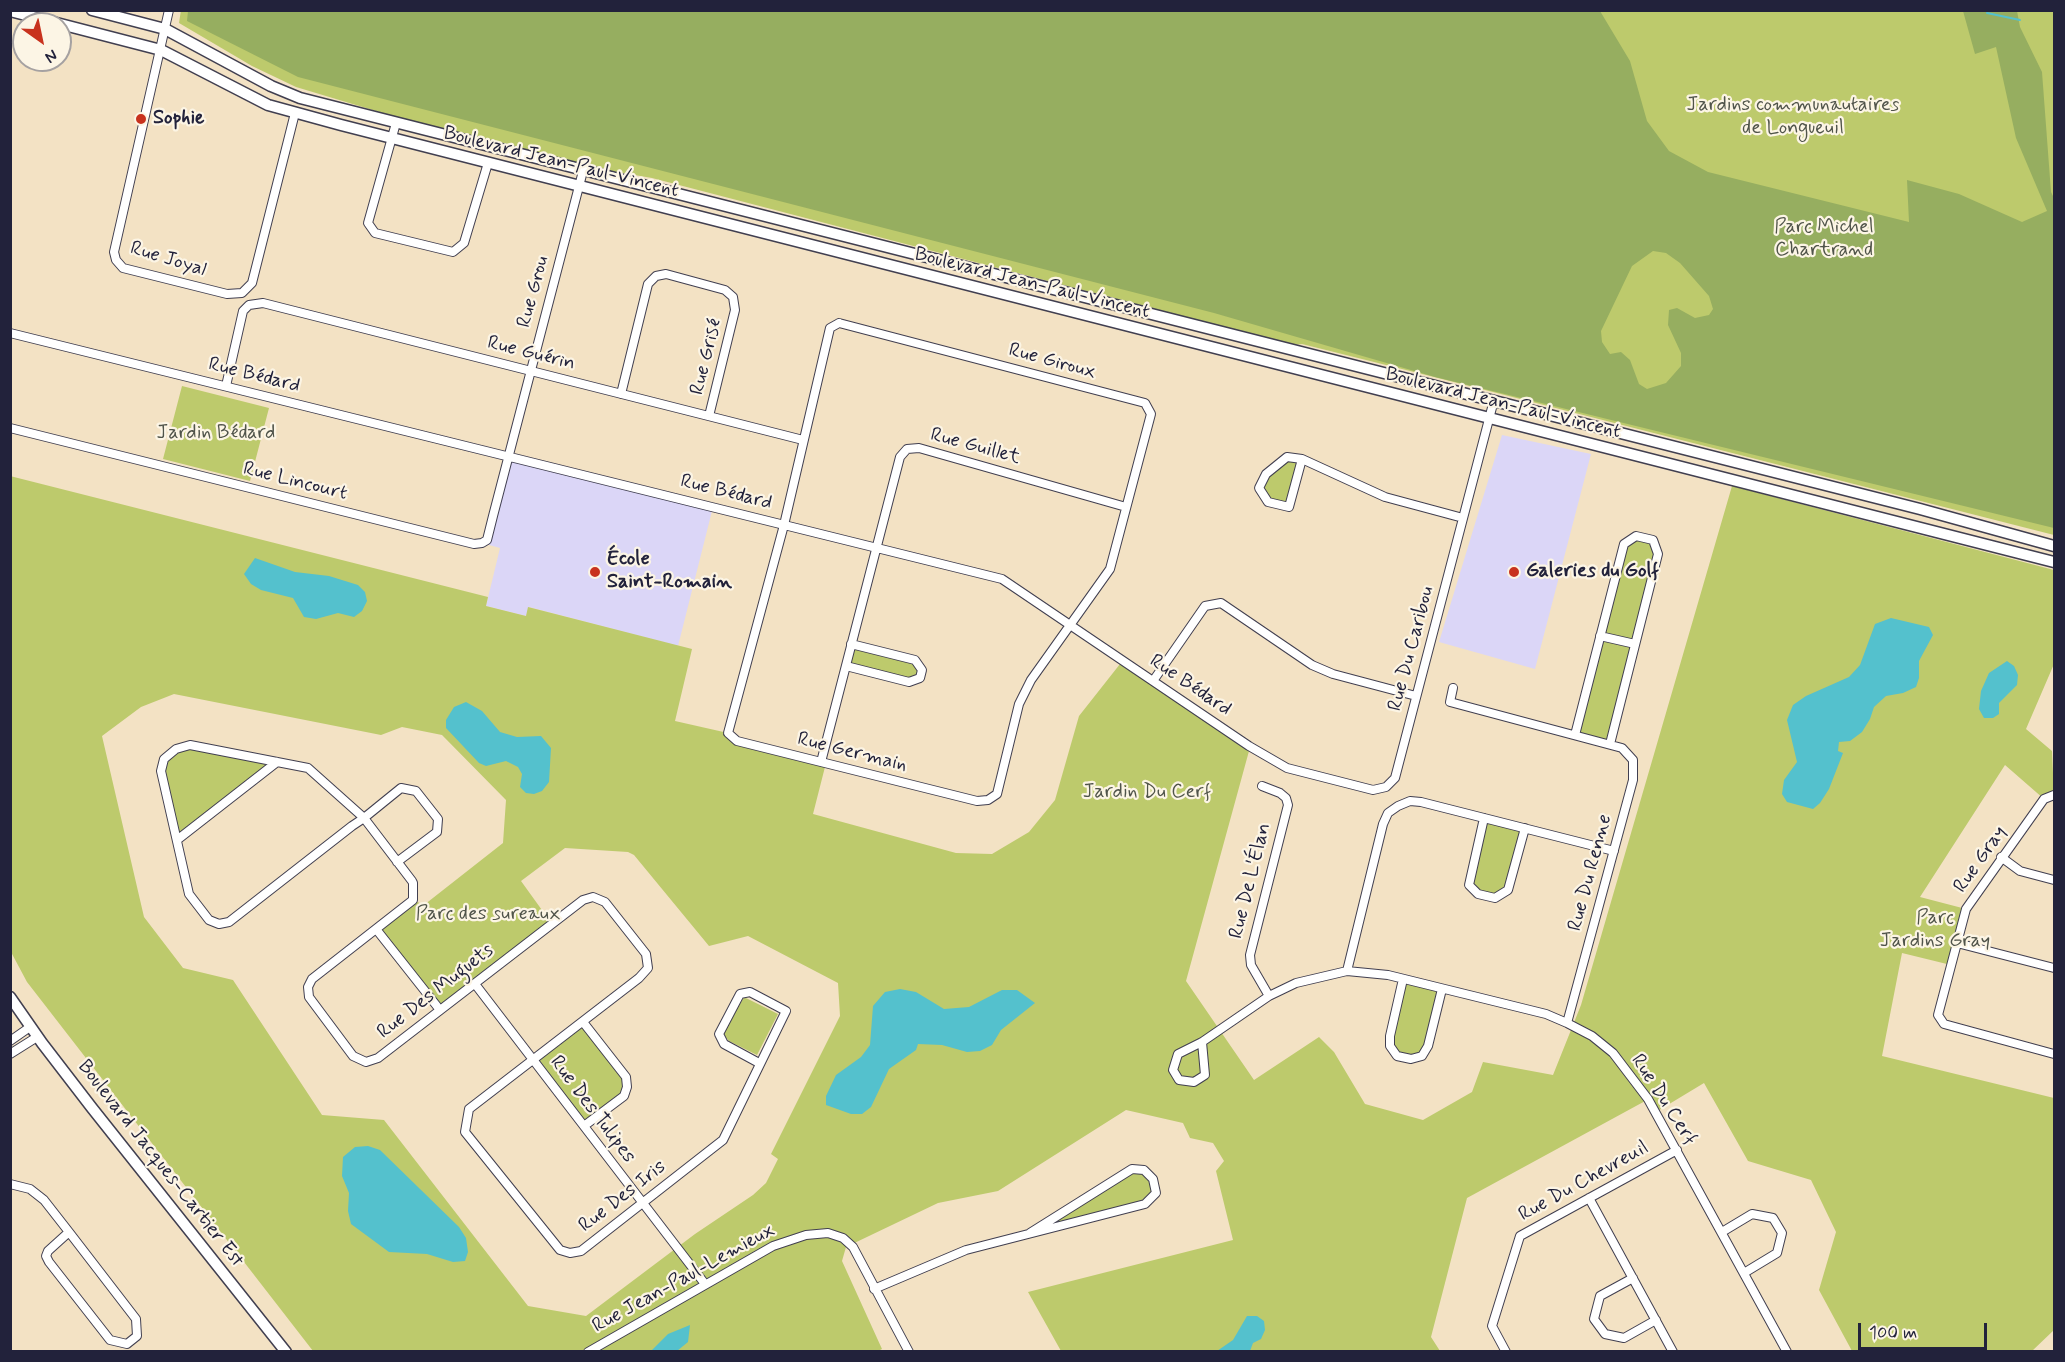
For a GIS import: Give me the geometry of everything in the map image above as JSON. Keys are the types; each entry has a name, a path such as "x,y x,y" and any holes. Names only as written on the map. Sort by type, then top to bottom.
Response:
{"street":[{"name":"Boulevard Jean-Paul-Vincent","path":"92,10 165,29 271,86 300,98 1911,506 2055,546"},
{"name":"Rue Joyal","path":"170,10 114,252 116,260 123,268 227,294 242,293 252,283 295,113"},
{"name":"Boulevard Jean-Paul-Vincent","path":"11,12 161,50 268,105 295,113 2055,562"},
{"path":"396,123 368,223 375,233 453,252 464,243 488,163"},
{"name":"Rue Grou","path":"508,456 583,171"},
{"name":"Rue Grisé","path":"621,394 648,284 656,276 666,274 725,290 733,297 735,310 709,416"},
{"name":"Rue Guérin","path":"226,386 243,311 249,305 262,303 803,440"},
{"name":"Rue Giroux","path":"803,440 830,328 839,322 1145,403 1151,414 1110,569 1072,626"},
{"name":"Rue Bédard","path":"10,333 1002,579 1249,746 1287,768 1373,790 1386,787"},
{"name":"Rue Du Caribou","path":"1386,787 1395,778 1494,400"},
{"name":"Rue Lincourt","path":"10,428 474,544 487,540 508,456"},
{"path":"784,525 803,440"},
{"name":"Rue Guillet","path":"821,762 900,457 907,449 920,448 1126,507"},
{"path":"1302,459 1289,507 1268,502 1259,488 1266,474 1287,457 1302,459 1385,497 1463,518"},
{"name":"Rue Germain","path":"784,525 728,733 737,741 977,801 988,800 997,794 1019,704 1031,680 1072,626"},
{"path":"1575,735 1624,544 1636,536 1653,540 1658,554 1610,744"},
{"path":"1153,681 1205,606 1221,603 1312,665 1333,674 1416,696"},
{"path":"1600,636 1635,644"},
{"path":"846,666 909,681 920,678 922,670 915,660 851,644"},
{"name":"Rue Du Renne","path":"1453,688 1450,702 1622,748 1635,767 1567,1023"},
{"path":"364,818 308,768 190,746 176,749 164,759 161,771 189,894 209,920 219,924 228,922 364,818 402,789 416,791 438,819 437,832 397,862 364,818"},
{"path":"177,840 278,762"},
{"name":"Rue De L'Élan","path":"1262,786 1281,793 1288,805 1250,955 1251,965 1269,996"},
{"name":"Rue Gray","path":"2055,795 2044,799 1966,909 1938,1015 1944,1024 2055,1054"},
{"path":"1347,970 1383,824 1388,813 1398,806 1410,801 1420,802 1614,851"},
{"path":"1484,818 1470,885 1478,894 1495,898 1508,890 1525,828"},
{"path":"2001,857 2020,871 2055,880"},
{"name":"Rue Des Muguets","path":"397,862 413,883 413,900 312,979 308,987 309,997 353,1056 366,1062 378,1058 583,900 593,897 605,902 646,954 648,968 639,978 533,1060"},
{"path":"376,929 440,1010"},
{"path":"1957,943 2055,968"},
{"name":"Rue Du Cerf","path":"1203,1042 1205,1075 1194,1082 1179,1080 1173,1070 1174,1059 1184,1051 1203,1042 1269,996 1296,983 1347,970 1403,979 1545,1014 1592,1036 1627,1070 1656,1112 1787,1352"},
{"path":"1403,979 1390,1036 1390,1046 1397,1056 1411,1059 1422,1056 1428,1046 1442,989"},
{"name":"Rue Des Tulipes","path":"475,984 705,1284"},
{"name":"Rue Des Iris","path":"533,1060 469,1109 465,1132 560,1250 570,1254 581,1251 723,1140 786,1011 750,992 740,994 719,1034 724,1044 759,1063"},
{"name":"Boulevard Jacques-Cartier Est","path":"10,997 30,1027 286,1352"},
{"path":"583,1022 626,1077 627,1087 624,1096 584,1126"},
{"path":"10,1041 30,1027"},
{"path":"10,1054 37,1036"},
{"name":"Rue Du Chevreuil","path":"1506,1352 1492,1326 1520,1236 1677,1150"},
{"path":"874,1289 966,1250 1145,1204 1156,1193 1153,1179 1144,1170 1132,1169 1030,1233"},
{"path":"10,1184 30,1189 44,1200 69,1232 136,1319 137,1336 127,1344 110,1340 49,1262 46,1256 48,1251 69,1232"},
{"path":"1588,1198 1673,1352"},
{"path":"1722,1232 1752,1214 1773,1218 1782,1233 1777,1253 1744,1273"},
{"name":"Rue Jean-Paul-Lemieux","path":"588,1352 773,1246 806,1235 828,1233 843,1238 853,1247 909,1352"},
{"path":"1633,1278 1600,1296 1594,1319 1605,1334 1624,1338 1656,1320"}],"shaded area":[{"path":"1502,435 1591,454 1535,669 1439,642"},
{"name":"École Saint-Romain","path":"508,456 713,507 678,646 529,607 526,616 486,606 500,548 482,543 487,539"}],"green space":[{"name":"Parc Michel Chartrand","path":"181,10 2054,11 2054,535 1302,344 1294,345 652,178 611,171 396,117 296,87 252,66 179,23"},
{"name":"Parc Michel Chartrand","path":"188,11 1600,11 1630,61 1647,121 1669,151 1708,172 1909,222 1907,180 1959,194 2022,222 2047,211 2016,138 1996,47 1975,54 1963,11 2017,11 2020,27 2042,72 2051,192 2054,198 2054,528 1435,377 1214,313 298,77 187,21","holes":["1653,251 1666,253 1680,263 1709,296 1713,309 1709,315 1695,318 1677,308 1669,310 1668,325 1681,353 1681,366 1666,383 1647,389 1639,384 1630,360 1621,352 1610,354 1602,342 1601,331 1632,266"]},
{"name":"Jardin Bédard","path":"182,386 269,408 250,481 163,459"},
{"path":"1287,457 1302,459 1289,507 1268,502 1259,488 1266,474"},
{"path":"10,476 488,597 486,606 526,616 528,607 692,649 675,721 728,733 738,741 826,763 813,814 956,853 992,854 1029,832 1055,800 1079,716 1120,664 1249,751 1186,981 1254,1080 1319,1037 1334,1052 1365,1104 1423,1120 1472,1092 1483,1062 1553,1075 1581,1005 1732,486 2054,570 2054,664 2026,729 2052,751 2054,795 2044,799 2005,765 1920,897 1966,909 1951,965 1902,953 1882,1056 2054,1098 2054,1330 2032,1351 1852,1351 1819,1290 1836,1232 1811,1180 1748,1161 1704,1083 1656,1112 1647,1100 1467,1198 1431,1337 1440,1351 1061,1351 1028,1292 1233,1240 1216,1171 1224,1161 1213,1143 1190,1138 1183,1123 1126,1110 998,1191 938,1203 846,1247 842,1261 882,1349 878,1351 313,1351 27,982 11,952","holes":["174,694 381,735 402,727 442,735 506,800 503,843 424,905 413,900 376,929 440,1010 552,924 521,881 565,848 628,852 634,855 709,946 748,936 838,983 840,1016 771,1154 778,1159 766,1183 753,1195 695,1234 586,1316 528,1306 384,1120 322,1115 233,980 183,968 144,917 102,736 141,707"]},
{"path":"1636,536 1653,540 1658,554 1610,744 1575,735 1624,544"},
{"path":"851,644 915,660 922,670 920,678 909,682 846,666"},
{"path":"190,745 277,762 177,840 161,771 164,759"},
{"path":"1484,818 1525,828 1508,890 1495,898 1478,894 1470,885"},
{"path":"1403,979 1442,989 1422,1056 1397,1056 1390,1036"},
{"path":"744,997 778,1014 757,1055 729,1041 723,1034"},
{"path":"583,1022 626,1077 624,1096 584,1126 533,1060"},
{"path":"1132,1169 1144,1170 1156,1193 1145,1204 1030,1233"}],"water":[{"path":"255,558 295,572 329,576 358,585 365,592 367,601 362,611 354,617 338,613 316,619 304,617 293,598 261,590 251,584 244,574"},
{"path":"1891,618 1929,627 1933,635 1919,661 1919,678 1916,687 1903,693 1886,696 1874,707 1862,732 1850,741 1839,742 1838,751 1843,753 1829,789 1820,803 1813,809 1787,802 1782,794 1784,780 1797,762 1787,720 1793,705 1806,696 1849,677 1860,665 1875,624"},
{"path":"2007,661 2014,666 2018,675 2017,685 1999,703 1999,714 1993,718 1984,718 1979,709 1981,691 1989,673"},
{"path":"466,702 482,711 500,732 517,737 541,736 551,748 549,782 542,791 534,794 526,793 520,787 522,774 518,767 506,761 486,766 479,763 446,728 446,720 454,707"},
{"path":"900,989 916,992 944,1009 969,1007 1002,990 1017,990 1035,1003 1001,1030 992,1045 980,1051 967,1052 942,1045 918,1044 916,1050 889,1069 871,1107 862,1114 851,1114 826,1105 826,1096 836,1075 861,1057 870,1045 873,1006 885,992"},
{"path":"368,1146 380,1150 459,1227 466,1238 468,1252 465,1261 453,1262 427,1254 389,1252 351,1224 348,1211 349,1193 342,1176 343,1157 355,1147"},
{"path":"1247,1316 1257,1316 1264,1321 1265,1330 1261,1339 1253,1343 1250,1351 1217,1351 1233,1340"},
{"path":"690,1325 688,1342 677,1351 651,1351 668,1334"}],"waterway":[{"path":"1987,13 2020,20"}],"place":[{"name":"Sophie","path":"141,119"},
{"name":"École Saint-Romain","path":"595,572"},
{"name":"Galeries du Golf","path":"1514,572"}],"park label":[{"name":"Jardins communautaires de Longueuil","path":"1793,118"},
{"name":"Jardin Du Cerf","path":"1147,793"},
{"name":"Parc des sureaux","path":"488,915"},
{"name":"Parc Jardins Gray","path":"1935,930"}]}
